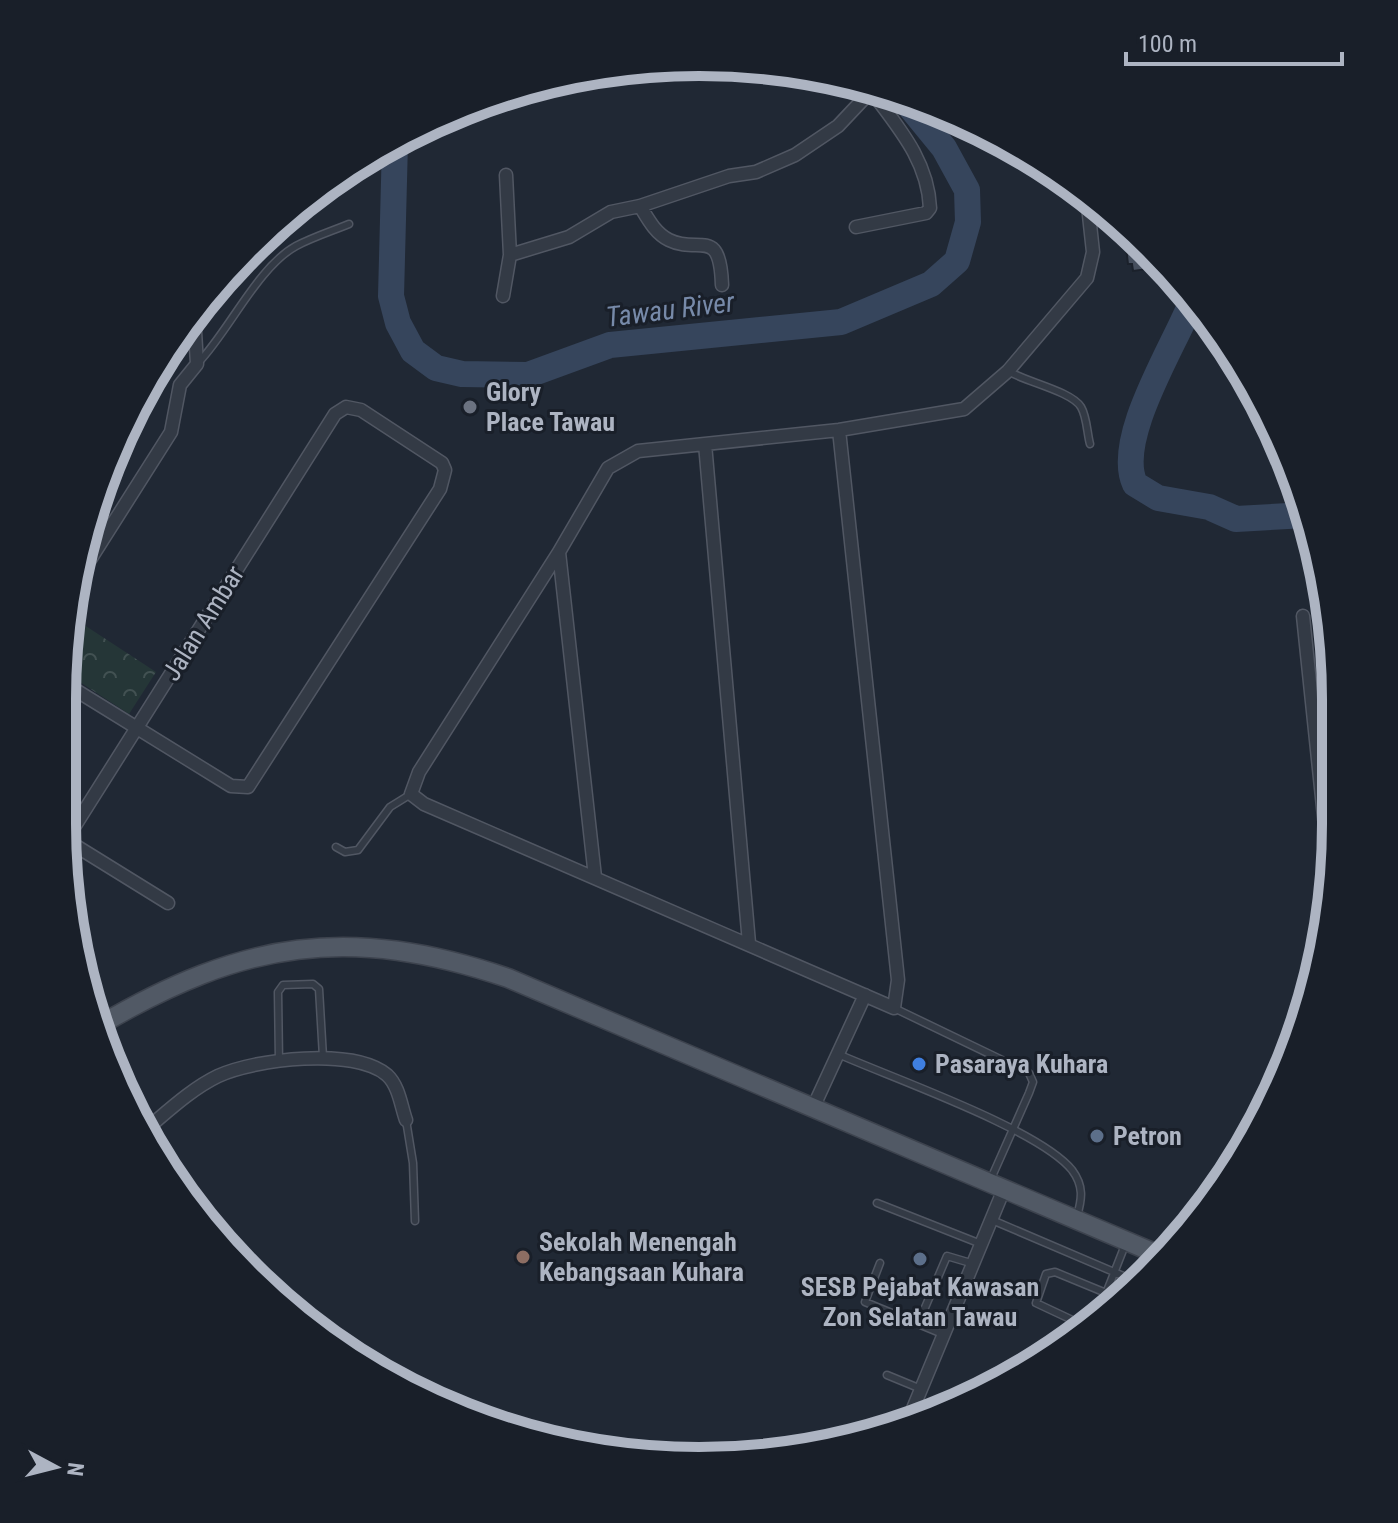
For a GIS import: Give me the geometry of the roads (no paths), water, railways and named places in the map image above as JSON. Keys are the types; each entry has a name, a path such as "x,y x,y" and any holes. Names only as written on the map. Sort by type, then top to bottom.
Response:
{"main road":[{"path":"108,1021 167,989 248,957 330,948 439,957 508,978 812,1110 1152,1252"}],"street":[{"path":"510,255 569,237 611,212 640,206 685,188 756,172 795,155 838,126 863,98"},
{"path":"856,227 926,213 930,208 920,168 906,133 881,104"},
{"path":"503,296 510,255 506,175"},
{"path":"640,206 655,230 666,239 680,245 701,243 710,248 721,264 722,285"},
{"path":"839,430 898,980 894,1008 424,804 411,794 419,772 559,552 608,468 638,451 839,430 964,409 1008,371 1087,278 1093,252 1089,214"},
{"path":"97,537 171,432 180,385 197,364 195,334"},
{"name":"Jalan Ambar","path":"76,821 335,414 346,407 361,410 435,456 445,470 444,479 252,784 243,788 231,786 136,728"},
{"path":"705,444 749,943"},
{"path":"559,552 595,877"},
{"path":"1303,616 1322,798"},
{"path":"76,691 136,728"},
{"path":"77,848 168,903"},
{"path":"812,1110 865,995"},
{"path":"153,1124 217,1076 279,1061 323,1059 368,1065 382,1071 395,1085 406,1120"},
{"path":"913,1409 992,1220 997,1186"}],"lane":[{"path":"197,364 220,340 271,266 294,247 349,224"},
{"path":"1008,371 1027,383 1074,399 1083,409 1090,444"},
{"path":"336,847 345,852 358,850 390,807 411,794"},
{"path":"279,1061 278,992 283,985 313,984 319,989 323,1059"},
{"path":"894,1008 1029,1073 1033,1082 1013,1129 997,1186"},
{"path":"838,1054 1013,1129 1046,1148 1074,1172 1083,1196 1076,1220"},
{"path":"406,1120 413,1163 415,1221"},
{"path":"877,1203 981,1244"},
{"path":"992,1220 1126,1277"},
{"path":"1074,1321 1036,1303 1046,1274 1055,1272 1106,1293 1127,1241"},
{"path":"918,1324 947,1256 974,1264"},
{"path":"880,1263 865,1302 945,1335"},
{"path":"887,1375 922,1389"}],"waterway":[{"name":"Tawau River","path":"395,155 391,296 398,323 413,351 436,368 462,374 528,375 610,345 841,322 931,284 957,261 968,222 967,190 944,148 918,116"},
{"name":"Tawau River","path":"1187,312 1139,418 1131,465 1135,484 1158,498 1209,507 1236,519 1294,516"}],"place":[{"name":"Glory Place Tawau","path":"470,407"},
{"name":"Pasaraya Kuhara","path":"919,1064"},
{"name":"Petron","path":"1097,1136"},
{"name":"Sekolah Menengah Kebangsaan Kuhara","path":"523,1257"},
{"name":"SESB Pejabat Kawasan Zon Selatan Tawau","path":"920,1259"}]}
